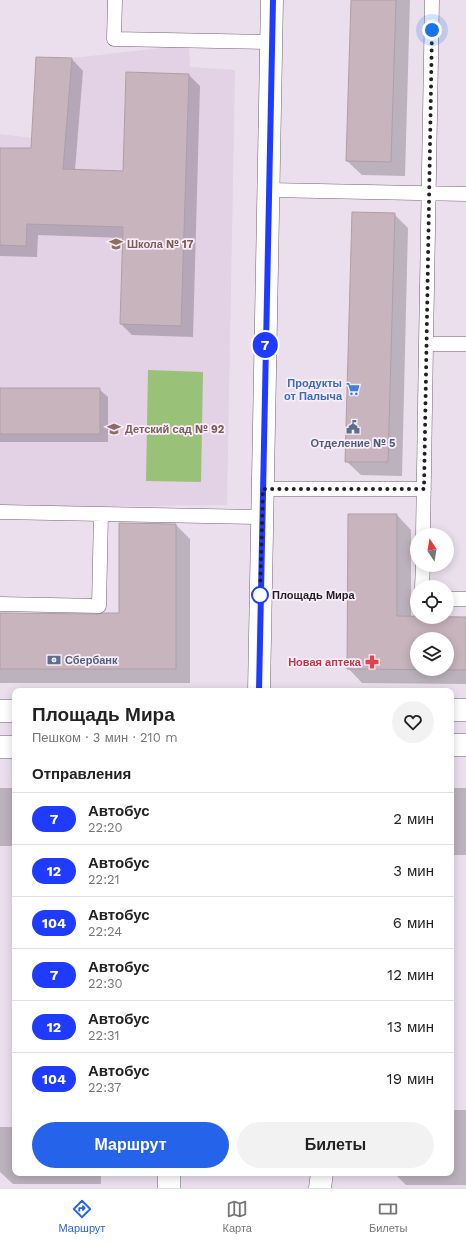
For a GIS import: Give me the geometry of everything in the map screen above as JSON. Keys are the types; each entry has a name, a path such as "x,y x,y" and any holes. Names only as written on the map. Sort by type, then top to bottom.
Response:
{"street":[{"path":"259,688 272,0"},
{"path":"454,710 466,710"},
{"path":"0,711 12,711"},
{"path":"454,746 466,745"},
{"path":"0,747 12,747"},
{"path":"169,1176 169,1188"},
{"path":"320,1188 322,1176"}],"lane":[{"path":"115,0 114,38 272,42"},
{"path":"423,528 432,0"},
{"path":"269,190 466,194"},
{"path":"426,344 466,344"},
{"path":"263,489 424,489"},
{"path":"0,512 262,517"},
{"path":"0,604 99,606 101,514"},
{"path":"454,599 466,599"}],"shaded area":[{"name":"Школа № 17","path":"189,45 190,67 235,70 227,505 0,508 0,134 32,138 36,57 72,58"}],"green space":[{"path":"148,370 203,372 201,482 146,481"}],"building":[{"path":"351,0 396,0 391,162 346,161"},
{"path":"36,57 72,58 63,169 123,171 126,72 189,74 181,326 120,324 123,227 27,224 26,246 0,245 0,148 31,148"},
{"path":"352,212 395,213 388,462 345,462"},
{"path":"0,388 100,388 100,434 0,434"},
{"path":"348,514 397,514 397,616 410,616 410,624 454,624 454,617 466,617 466,670 454,670 454,632 410,632 410,670 347,669"},
{"path":"119,523 176,524 176,669 0,669 0,613 119,613"}],"bus line":[{"name":"7","path":"259,688 273,0"}],"place":[{"name":"Школа № 17","path":"116,244"},
{"name":"Продукты от Палыча","path":"353,389"},
{"name":"Отделение № 5","path":"353,427"},
{"name":"Детский сад № 92","path":"114,429"},
{"name":"Площадь Мира","path":"260,595"},
{"name":"Сбербанк","path":"54,660"},
{"name":"Новая аптека","path":"372,662"}],"route":[{"path":"260,595 263,489 424,489 432,30"}]}
